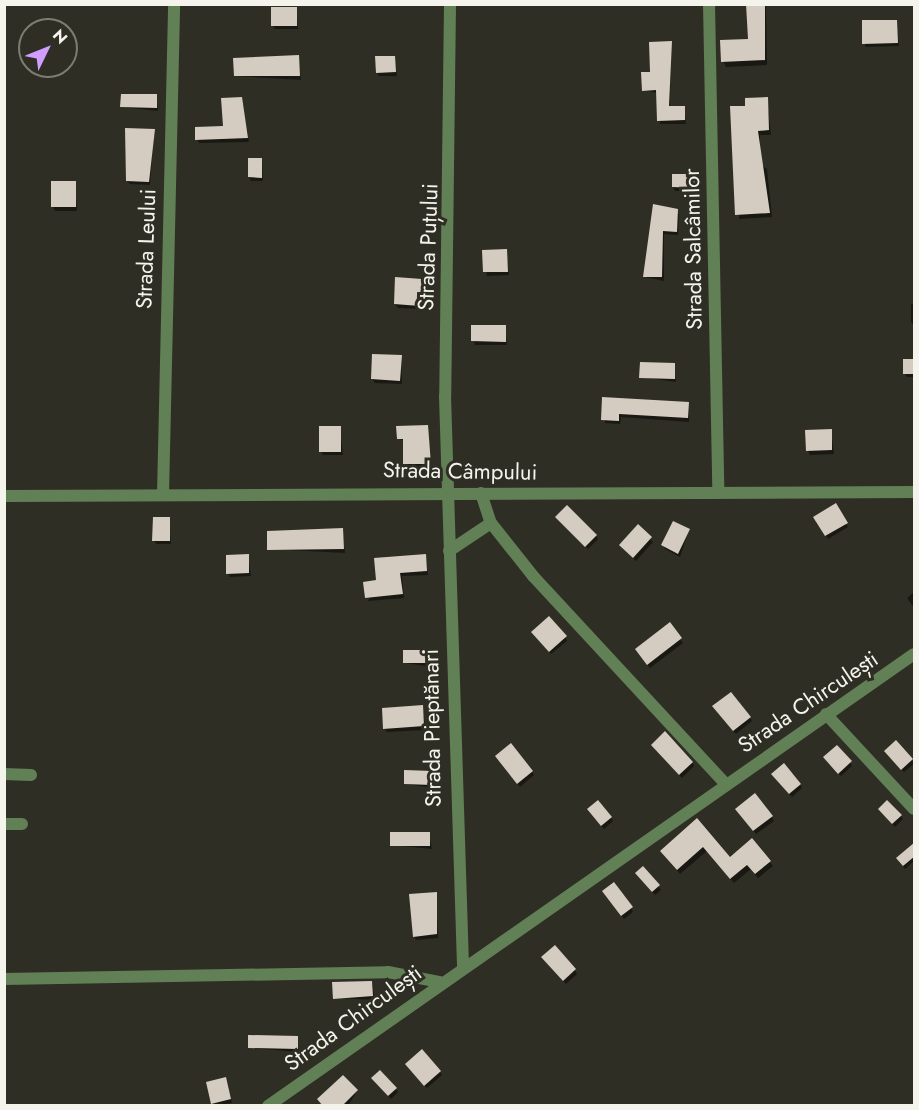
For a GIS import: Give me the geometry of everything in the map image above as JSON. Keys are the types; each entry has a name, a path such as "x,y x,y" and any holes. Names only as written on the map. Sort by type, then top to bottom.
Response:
{"street":[{"name":"Strada Leului","path":"163,495 174,4"},
{"name":"Strada Puțului","path":"449,490 445,396 450,4"},
{"name":"Strada Salcâmilor","path":"710,4 718,493"},
{"name":"Strada Câmpului","path":"4,496 449,490 481,493 915,492"},
{"name":"Strada Pieptănari","path":"449,490 463,966"},
{"path":"481,493 490,523 725,783"},
{"path":"449,550 490,523"},
{"name":"Strada Chirculești","path":"268,1106 440,982 725,783 915,654"},
{"path":"826,714 915,809"},
{"path":"4,774 30,775"},
{"path":"4,824 22,824"},
{"path":"4,979 388,972 440,982"}],"building":[{"path":"746,4 765,4 765,60 721,62 720,40 748,39"},
{"path":"271,7 297,7 297,26 271,26"},
{"path":"862,20 897,20 898,43 862,44"},
{"path":"672,41 669,106 685,106 685,120 657,121 656,90 642,91 641,72 650,72 649,42"},
{"path":"299,55 300,76 234,76 233,58"},
{"path":"375,56 395,56 396,72 376,73"},
{"path":"121,94 157,94 157,108 120,107"},
{"path":"242,97 248,138 195,140 195,127 223,126 221,98"},
{"path":"768,97 769,130 758,131 770,213 735,215 730,106 745,106 745,98"},
{"path":"125,128 155,129 149,182 126,181"},
{"path":"248,158 262,158 262,178 248,177"},
{"path":"672,174 697,174 696,188 672,187"},
{"path":"51,181 76,181 76,207 51,207"},
{"path":"653,204 678,209 677,232 663,231 662,277 643,277"},
{"path":"507,249 508,272 483,272 482,250"},
{"path":"395,277 422,279 420,306 394,304"},
{"path":"471,325 506,325 506,342 471,341"},
{"path":"372,354 402,355 400,381 371,379"},
{"path":"903,359 915,359 915,374 903,374"},
{"path":"640,362 675,363 675,379 639,378"},
{"path":"602,397 689,402 688,418 619,414 619,421 601,420"},
{"path":"428,425 431,464 403,464 403,439 397,439 396,426"},
{"path":"319,426 341,426 341,452 319,452"},
{"path":"832,429 832,450 806,451 805,430"},
{"path":"836,503 848,523 825,536 813,517"},
{"path":"567,505 597,535 585,547 555,517"},
{"path":"153,517 170,517 170,541 152,541"},
{"path":"673,521 690,529 678,554 661,545"},
{"path":"638,524 652,537 633,558 619,545"},
{"path":"343,528 344,549 267,550 267,531"},
{"path":"249,554 249,573 226,574 226,555"},
{"path":"426,554 427,571 400,573 403,594 365,598 363,582 376,580 374,558"},
{"path":"549,616 567,636 549,652 531,632"},
{"path":"670,622 682,638 647,665 635,649"},
{"path":"403,650 432,650 432,663 403,663"},
{"path":"731,692 751,717 733,731 712,706"},
{"path":"423,705 424,726 383,729 382,708"},
{"path":"665,731 693,762 679,775 651,745"},
{"path":"896,740 913,759 901,770 884,751"},
{"path":"511,743 533,771 517,784 495,756"},
{"path":"837,745 852,761 838,774 823,757"},
{"path":"784,763 801,784 789,794 771,774"},
{"path":"404,770 433,771 432,785 404,784"},
{"path":"755,793 773,816 753,831 735,809"},
{"path":"598,800 612,817 601,826 587,809"},
{"path":"887,800 902,815 892,824 878,809"},
{"path":"697,818 730,857 752,838 771,861 755,874 747,865 730,879 703,847 677,870 660,851"},
{"path":"390,832 430,832 430,846 390,846"},
{"path":"915,842 915,856 903,866 896,858"},
{"path":"643,866 660,885 652,892 635,873"},
{"path":"614,882 633,907 621,916 602,891"},
{"path":"437,892 437,934 413,937 409,894"},
{"path":"555,945 576,969 563,981 541,957"},
{"path":"372,981 373,996 333,999 332,982"},
{"path":"248,1035 298,1036 298,1049 248,1048"},
{"path":"422,1049 441,1071 424,1086 405,1064"},
{"path":"380,1070 397,1088 388,1096 371,1078"},
{"path":"343,1075 358,1090 342,1106 323,1106 317,1099"},
{"path":"226,1077 231,1099 211,1104 206,1082"}]}
